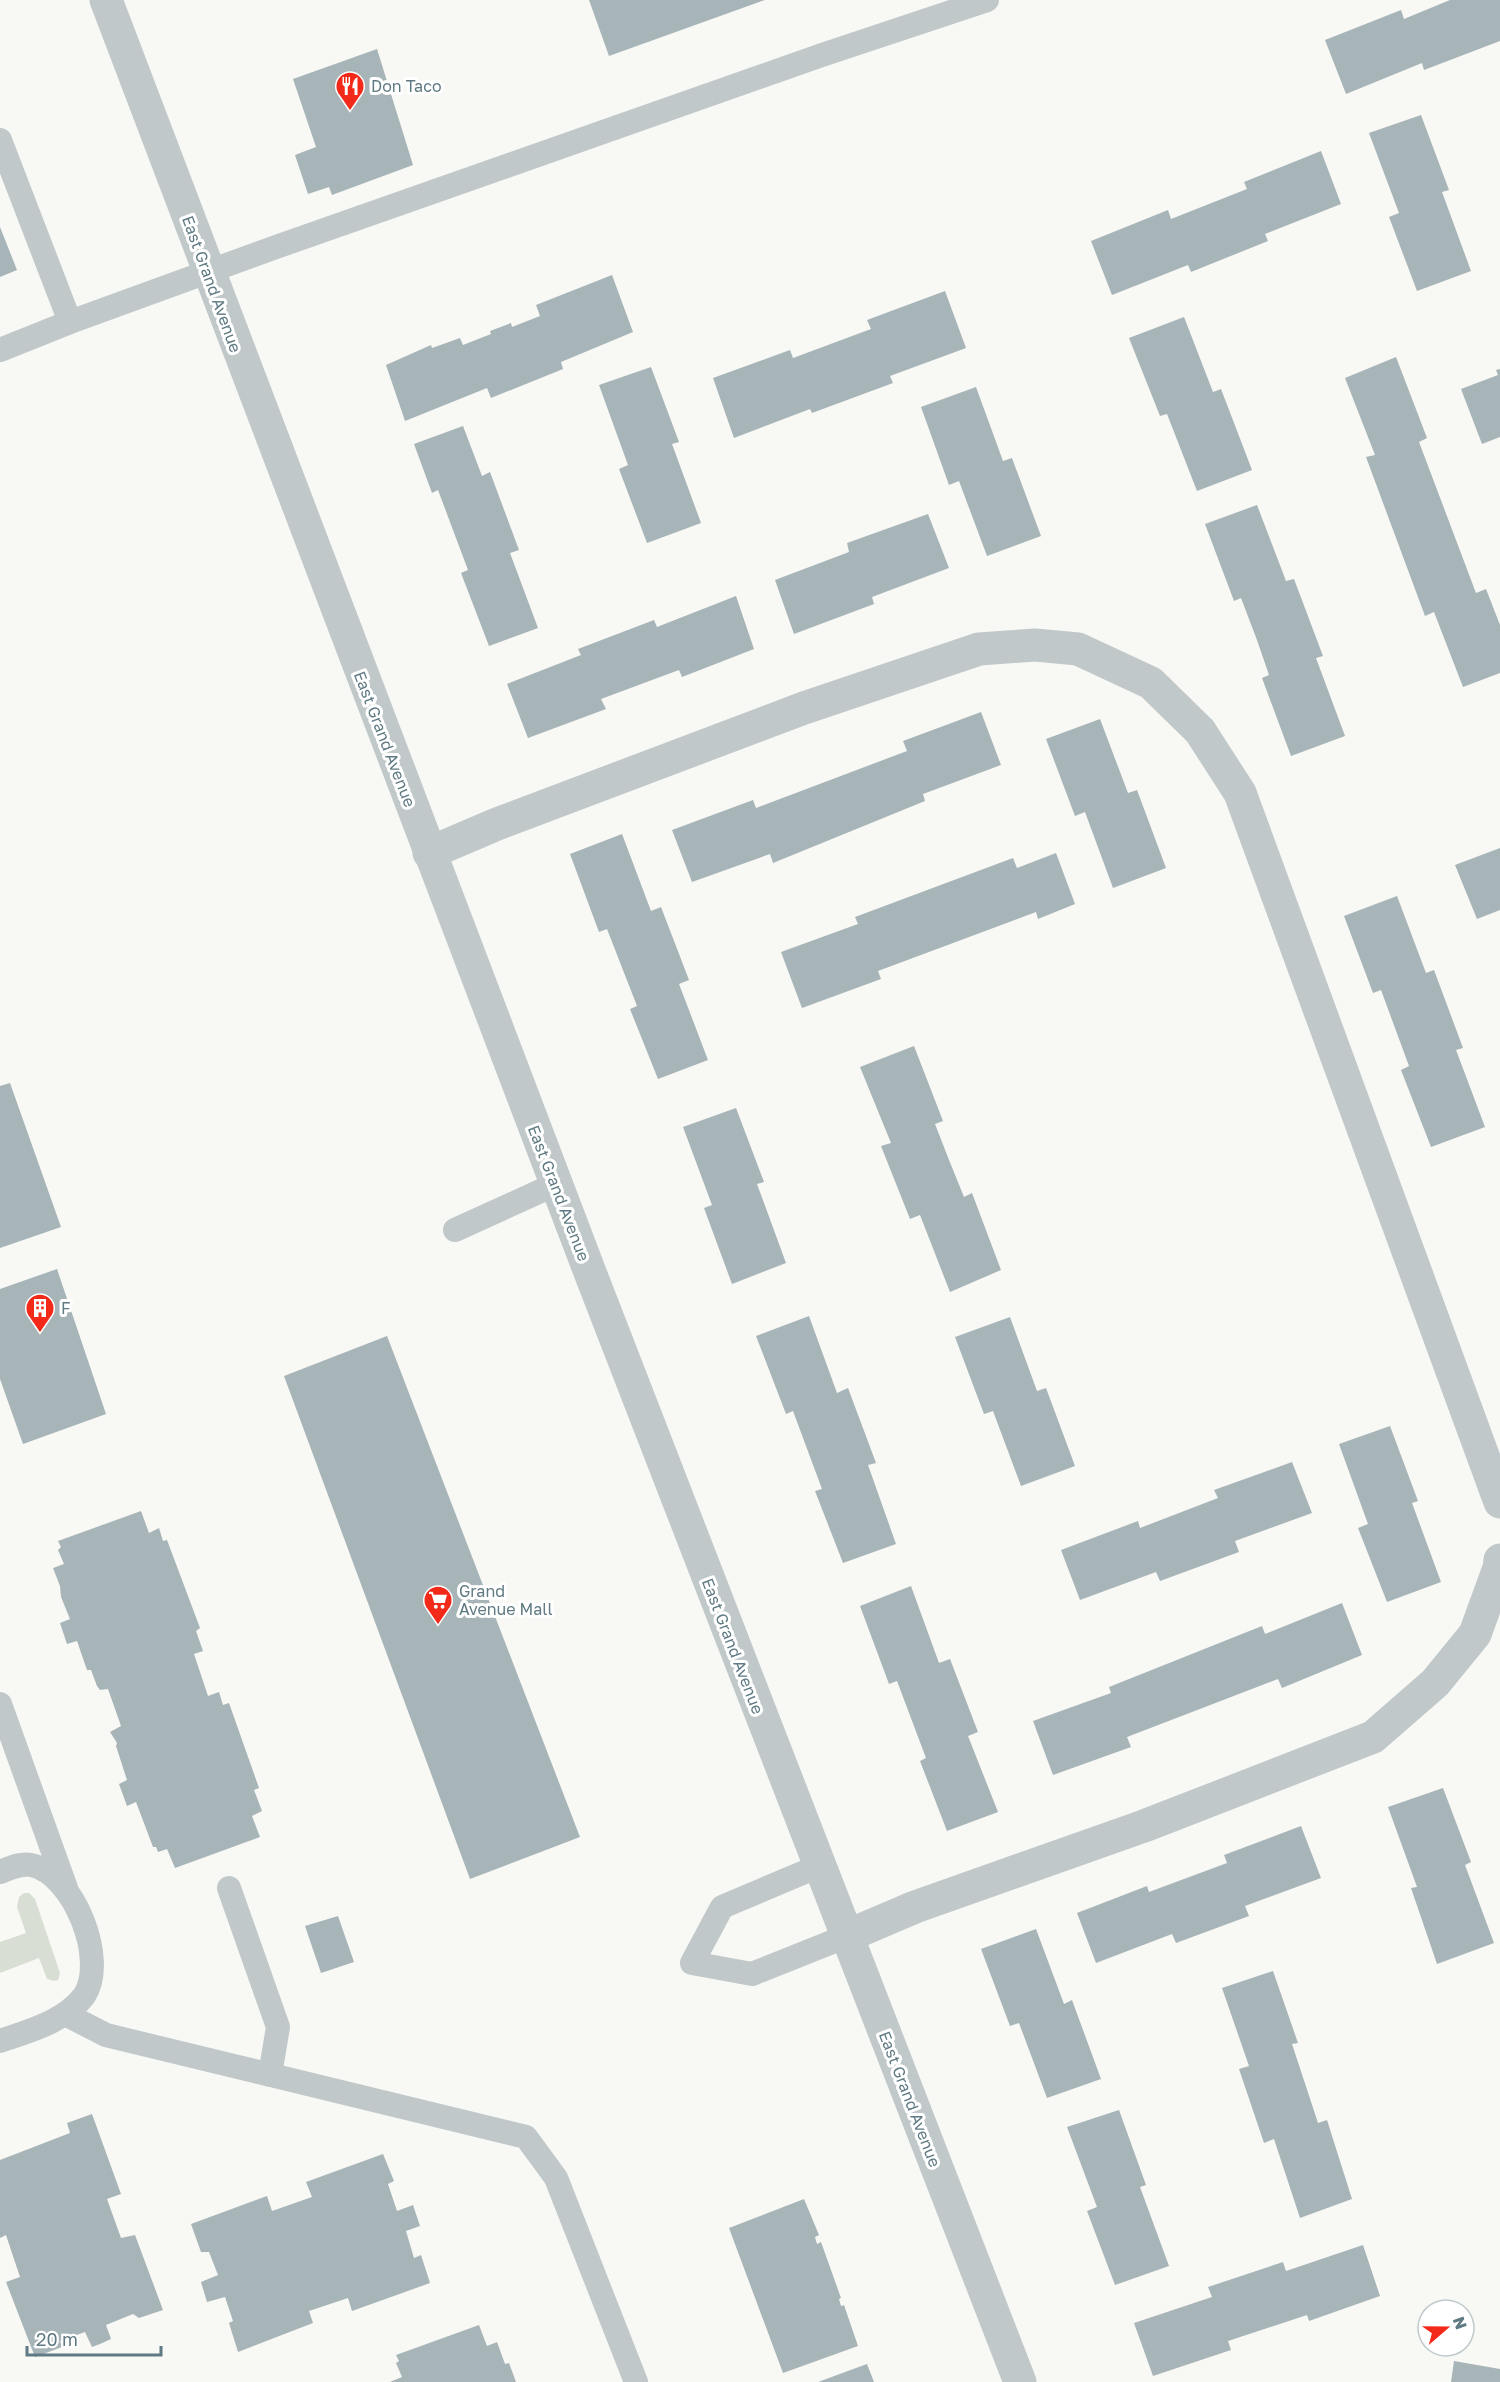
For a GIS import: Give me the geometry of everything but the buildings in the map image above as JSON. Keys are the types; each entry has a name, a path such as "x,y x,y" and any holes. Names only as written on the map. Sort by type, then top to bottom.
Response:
{"street":[{"name":"East Grand Avenue","path":"106,0 556,1184 1020,2382"},
{"path":"429,853 497,824 804,708 979,649 1035,645 1078,650 1151,683 1200,731 1240,793 1500,1502"},
{"path":"847,1936 915,1907 1144,1826 1374,1737 1435,1683 1475,1634 1500,1560"}],"lane":[{"path":"0,350 276,247 800,63 987,0"},
{"path":"0,140 70,322"},
{"path":"455,1230 556,1184"},
{"path":"0,1704 66,1888 85,1925 93,1968 85,1995 65,2014 47,2024 0,2041"},
{"path":"0,1872 17,1865 31,1865 45,1870 66,1888"},
{"path":"819,1866 722,1907 692,1963 752,1974 847,1936"},
{"path":"229,1888 278,2027 270,2075"},
{"path":"65,2014 106,2035 526,2137 556,2178 636,2382"}],"shaded area":[{"path":"24,1893 29,1893 35,1899 60,1973 58,1980 47,1979 39,1958 0,1973 0,1942 26,1933 17,1907 19,1897"}],"place":[{"name":"Don Taco","path":"350,112"},
{"name":"F","path":"40,1334"},
{"name":"Grand Avenue Mall","path":"438,1626"}]}
